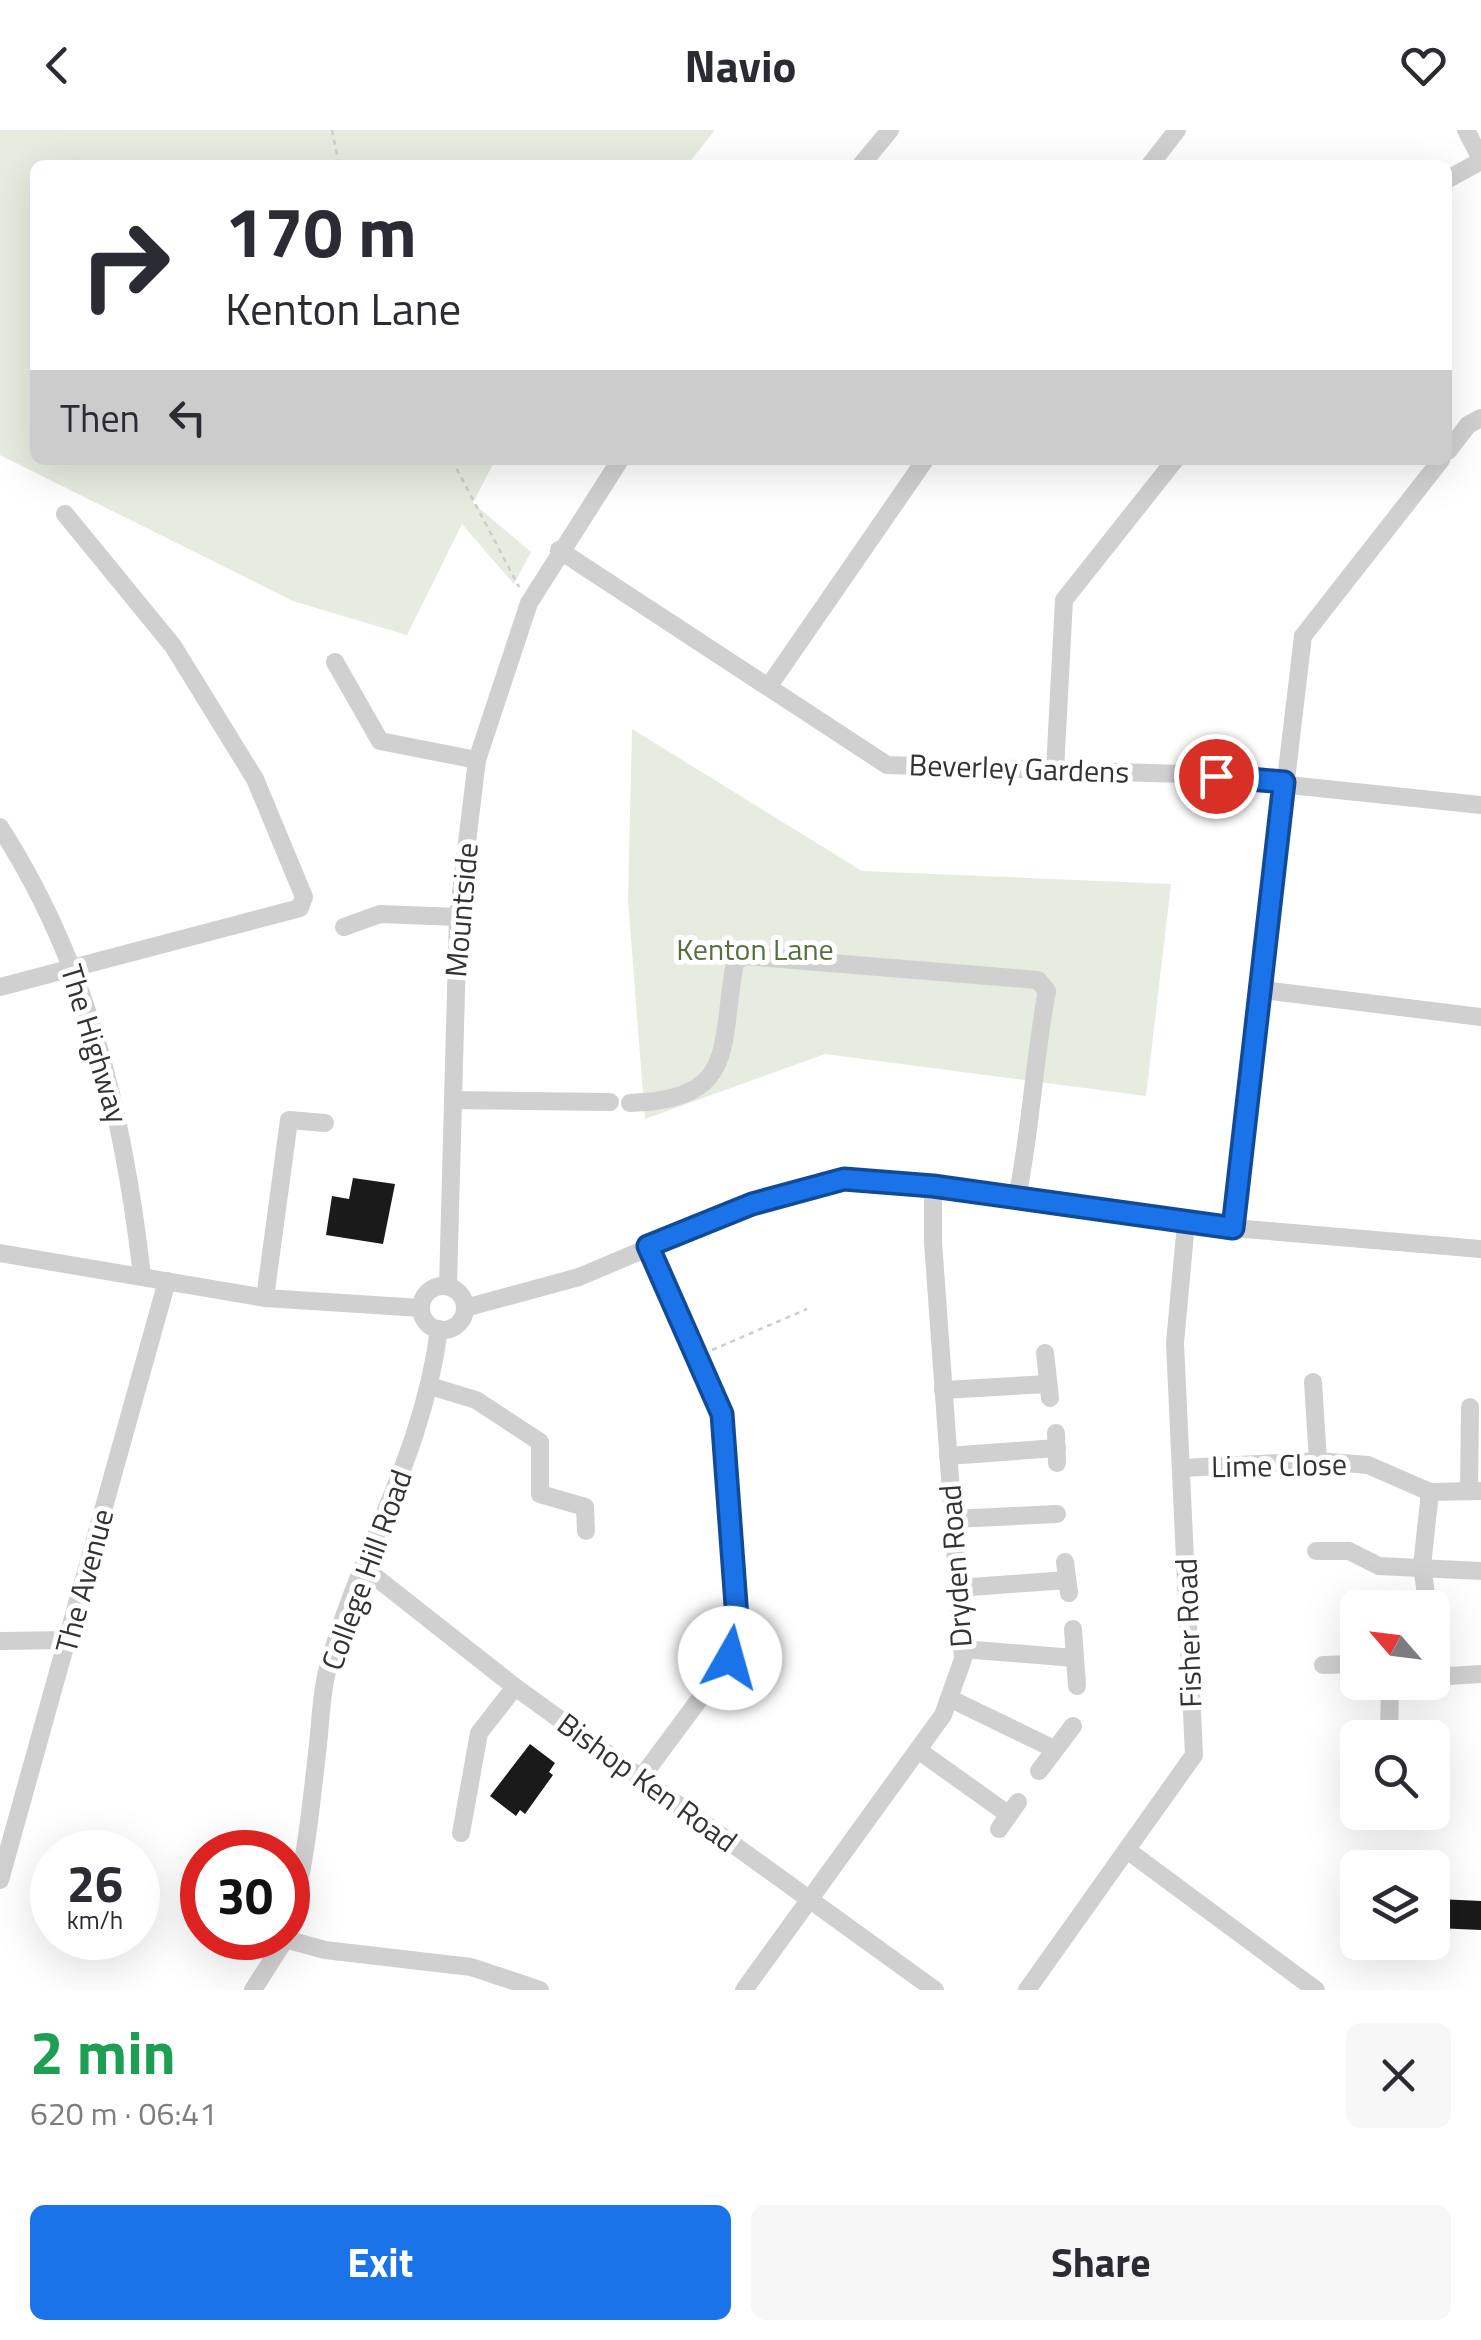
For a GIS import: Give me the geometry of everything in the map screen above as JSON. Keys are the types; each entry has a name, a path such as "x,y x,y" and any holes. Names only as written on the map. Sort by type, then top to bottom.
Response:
{"street":[{"path":"865,160 890,130"},
{"path":"1154,160 1177,130"},
{"path":"1452,177 1481,160 1466,130"},
{"path":"1452,446 1468,425 1481,418"},
{"name":"Mountside","path":"448,1286 458,916 477,760 528,603 617,465"},
{"path":"769,686 922,465"},
{"path":"1055,770 1064,600 1171,465"},
{"path":"1233,1228 1302,636 1436,465"},
{"path":"0,987 300,908 304,897 255,779 173,646 65,514"},
{"name":"Beverley Gardens","path":"559,550 887,765 1284,782 1481,805"},
{"path":"335,662 380,741 477,760"},
{"name":"The Highway","path":"0,827 74,968 118,1112 130,1169 142,1276"},
{"path":"344,928 380,914 458,916"},
{"path":"630,1103 672,1102 704,1088 716,1071 735,962 745,956 1038,980 1047,991 1035,1056 1029,1140 1016,1198"},
{"path":"1263,990 1481,1017"},
{"path":"453,1100 610,1102"},
{"path":"265,1298 289,1120 324,1123"},
{"path":"465,1308 480,1307 579,1276 752,1204 844,1179 933,1186 1186,1223 1481,1249"},
{"name":"Dryden Road","path":"744,1990 951,1700 962,1649 933,1186"},
{"name":"Fisher Road","path":"1027,1990 1194,1754 1175,1343 1186,1223"},
{"path":"640,1778 730,1658 738,1632 722,1414 648,1246"},
{"path":"0,1252 265,1298 421,1308"},
{"name":"The Avenue","path":"0,1880 167,1281"},
{"path":"448,1286 460,1294 465,1308 457,1325 439,1329 428,1324 421,1308 429,1290 448,1286"},
{"name":"College Hill Road","path":"308,1830 327,1672 364,1568 405,1472 430,1386 439,1329"},
{"path":"943,1390 1049,1391 1045,1354"},
{"path":"1312,1382 1318,1461"},
{"path":"430,1386 476,1400 540,1442 536,1514"},
{"path":"1470,1407 1475,1491"},
{"path":"948,1456 1057,1448"},
{"name":"Lime Close","path":"1182,1468 1318,1461 1368,1465 1430,1492 1475,1491"},
{"path":"1425,1590 1422,1566 1430,1492"},
{"path":"540,1494 585,1507 586,1531"},
{"path":"953,1519 1057,1514"},
{"path":"1316,1551 1349,1551 1380,1566 1478,1569"},
{"name":"Bishop Ken Road","path":"364,1568 515,1688 935,1990"},
{"path":"958,1588 1067,1578"},
{"path":"1073,1629 1078,1686"},
{"path":"0,1641 69,1640"},
{"path":"962,1649 1074,1658"},
{"path":"1322,1665 1340,1664"},
{"path":"1450,1676 1481,1674"},
{"path":"462,1833 478,1733 515,1688"},
{"path":"951,1700 1054,1749"},
{"path":"1040,1772 1074,1726"},
{"path":"918,1750 1009,1816"},
{"path":"1128,1850 1316,1990"},
{"path":"310,1945 325,1950 471,1967 498,1983 540,1990"},
{"name":"College Hill Road","path":"253,1990 271,1960"}],"path":[{"path":"332,130 338,160"},
{"path":"455,465 528,603"},
{"path":"697,1357 806,1309"}],"green space":[{"path":"0,130 715,130 691,160 30,160 30,465 492,465 473,503 531,552 514,584 462,524 407,635 293,601 0,455"},
{"name":"Kenton Lane","path":"632,729 862,871 1171,884 1146,1096 825,1054 645,1119 628,900"}],"building":[{"path":"353,1178 395,1184 383,1244 326,1235 332,1196 349,1199"},
{"path":"530,1744 555,1763 549,1772 553,1775 525,1814 520,1810 516,1816 490,1796"},
{"path":"1450,1900 1481,1901 1481,1930 1450,1929"}],"route":[{"path":"730,1658 738,1632 722,1414 648,1246 752,1204 844,1179 933,1186 1233,1228 1284,782 1216,776"}]}
